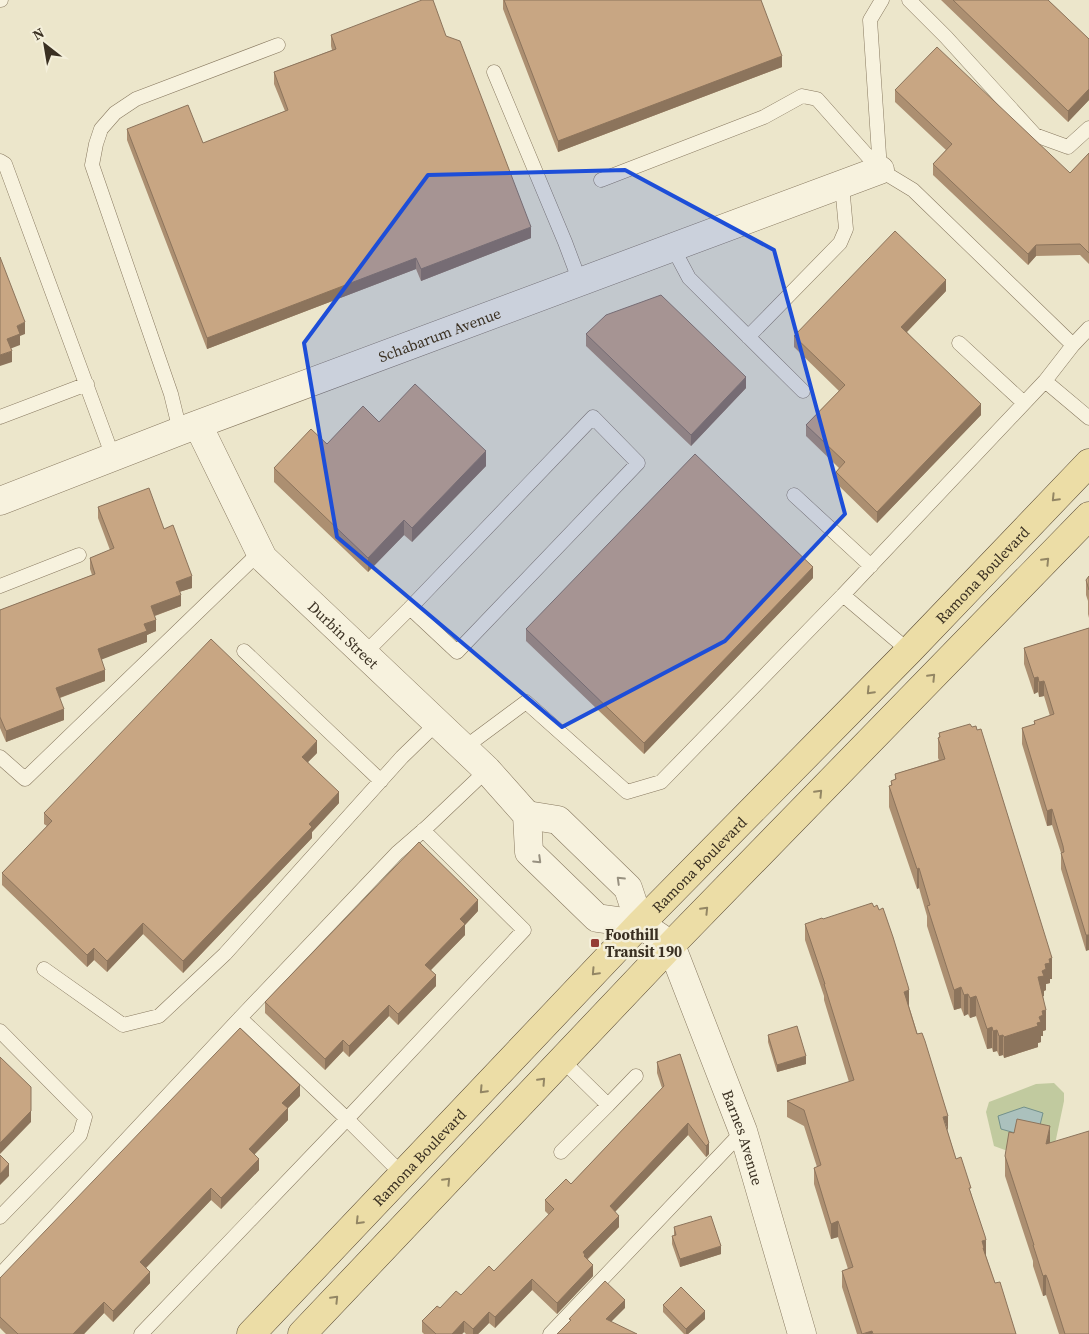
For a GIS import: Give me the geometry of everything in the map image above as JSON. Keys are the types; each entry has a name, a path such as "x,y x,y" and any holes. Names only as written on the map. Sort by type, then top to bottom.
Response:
{"main road":[{"name":"Ramona Boulevard","path":"251,1334 640,924 909,651 1089,463"},
{"path":"302,1334 671,944 1089,516"}],"street":[{"name":"Schabarum Avenue","path":"0,501 189,428 880,170"},
{"name":"Durbin Street","path":"189,428 263,558 487,770 528,815"},
{"path":"640,924 628,888 558,820 528,815 529,852 597,918 640,924 671,944"},
{"name":"Barnes Avenue","path":"671,944 743,1131 797,1331"}],"lane":[{"path":"880,170 870,20 882,0"},
{"path":"909,0 946,37 1035,135 1068,147 1089,128"},
{"path":"189,428 171,394 92,165 96,144 101,128 115,113 136,99 278,45"},
{"path":"494,72 580,282"},
{"path":"601,180 764,117 802,96 816,99 880,170 913,190 1073,345"},
{"path":"0,161 5,164 114,457"},
{"path":"748,337 840,244 846,228 842,185"},
{"path":"673,248 689,278 803,391"},
{"path":"464,748 526,702 627,792 661,782 844,595 1046,381 1073,345 1089,328"},
{"path":"959,343 1024,403"},
{"path":"1046,381 1089,418"},
{"path":"0,417 87,384"},
{"path":"364,654 592,416 638,463 457,652 410,608"},
{"path":"794,495 871,566"},
{"path":"0,757 25,779 260,552"},
{"path":"0,586 79,555"},
{"path":"844,595 909,651"},
{"path":"244,651 381,781"},
{"path":"44,969 123,1025 159,1016 225,954 402,757 437,722"},
{"path":"0,1275 397,853 487,770"},
{"path":"141,1334 347,1119 524,930 423,830"},
{"path":"240,1018 403,1174"},
{"path":"0,1031 85,1117 80,1135 0,1217"},
{"path":"562,1060 608,1105"},
{"path":"561,1152 636,1076"},
{"path":"550,1334 743,1131"}],"highlighted area":[{"path":"625,170 774,250 845,514 725,641 562,727 337,537 304,343 428,175"}],"green space":[{"path":"1054,1083 1064,1093 1055,1144 1005,1150 994,1146 986,1112 989,1102 1036,1084"}],"water":[{"path":"1024,1107 1043,1113 1038,1133 1015,1133 1001,1129 998,1116"}],"building":[{"path":"422,0 433,0 446,36 460,41 531,227 421,269 416,258 207,338 127,129 188,105 203,143 288,110 274,72 336,49 331,35"},
{"path":"504,0 761,0 782,56 558,141"},
{"path":"953,0 1048,0 1089,39 1089,89 1068,111"},
{"path":"937,47 1070,173 1089,153 1089,253 1080,244 1036,245 1028,254 933,164 952,144 895,90"},
{"path":"895,231 946,280 901,327 981,404 877,512 836,472 845,462 806,425 845,385 794,336"},
{"path":"0,257 25,322 17,326 20,334 7,339 12,351 0,355"},
{"path":"661,295 746,377 691,435 586,334 606,315"},
{"path":"415,384 486,451 412,528 404,520 368,558 274,468 311,429 327,444 363,406 379,422"},
{"path":"695,454 813,567 644,743 526,629"},
{"path":"149,488 164,529 173,525 192,576 176,582 181,595 151,606 156,620 144,624 147,631 98,649 105,670 56,688 64,709 6,731 0,717 0,610 95,574 90,558 114,548 98,507"},
{"path":"1089,576 1089,590 1086,580"},
{"path":"1089,628 1089,935 1086,935 1061,853 1064,852 1063,846 1052,809 1047,811 1022,728 1035,724 1034,721 1054,714 1044,681 1039,682 1038,677 1034,678 1024,648"},
{"path":"211,639 317,741 302,757 339,792 309,824 312,827 183,961 143,923 107,961 94,948 87,955 2,873 52,821 44,813"},
{"path":"970,724 972,727 976,726 977,730 981,729 1052,958 1049,959 1050,963 1045,964 1046,969 1042,971 1044,976 1038,977 1046,1010 1042,1011 1043,1015 1039,1017 1041,1022 1037,1023 1038,1026 1004,1037 1003,1035 999,1036 997,1030 993,1031 992,1027 987,1029 976,996 970,998 968,994 964,995 961,987 954,990 927,906 930,905 919,868 917,869 889,786 892,785 891,781 896,779 895,774 945,759 938,738 940,737 939,733"},
{"path":"419,842 478,900 460,919 465,924 425,965 436,975 398,1014 389,1005 349,1046 343,1040 325,1059 265,1002"},
{"path":"872,903 874,907 877,905 879,910 883,908 893,937 909,990 904,992 917,1034 922,1033 925,1041 948,1116 943,1117 956,1159 961,1157 985,1236 986,1240 982,1241 983,1248 995,1283 1000,1282 1016,1334 873,1334 872,1331 862,1334 842,1271 853,1267 838,1221 831,1224 814,1168 821,1165 804,1110 787,1101 854,1080 805,924"},
{"path":"797,1026 806,1056 777,1065 768,1035"},
{"path":"240,1028 300,1085 282,1103 288,1108 249,1149 259,1159 221,1198 211,1188 140,1262 150,1272 113,1311 104,1302 73,1334 18,1334 0,1317 0,1278"},
{"path":"680,1054 709,1143 706,1146 688,1123 610,1206 619,1216 583,1252 584,1256 593,1265 557,1303 532,1279 495,1317 489,1312 473,1329 464,1321 452,1334 436,1334 422,1321 437,1306 440,1308 456,1291 461,1295 489,1266 494,1271 554,1209 545,1200 566,1179 571,1184 664,1086 657,1062"},
{"path":"0,1057 31,1087 31,1111 0,1143"},
{"path":"1017,1119 1050,1126 1046,1144 1089,1131 1089,1334 1065,1334 1048,1280 1046,1275 1043,1276 1005,1156 1009,1132 1014,1133"},
{"path":"0,1155 9,1164 0,1174"},
{"path":"711,1216 721,1246 680,1259 672,1236 676,1235 674,1227"},
{"path":"605,1281 625,1300 606,1319 637,1334 557,1334 571,1320 569,1319"},
{"path":"681,1287 705,1311 686,1329 663,1305"}],"place":[{"name":"Foothill Transit 190","path":"595,943"}]}
